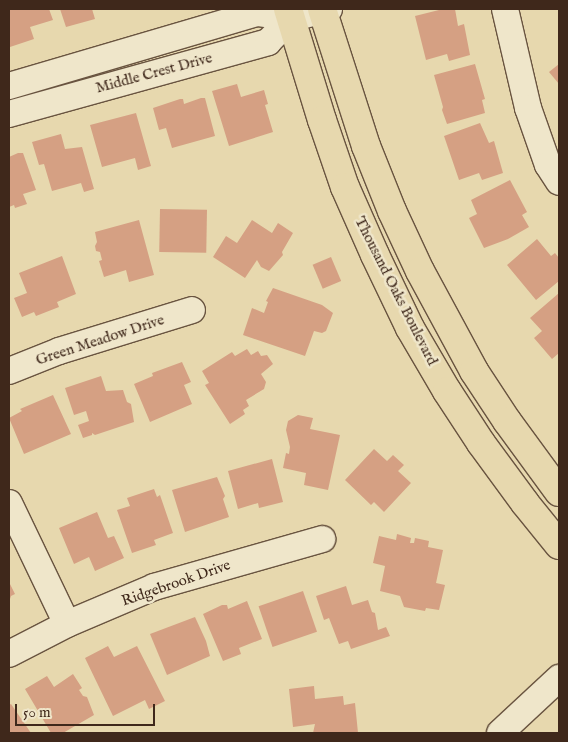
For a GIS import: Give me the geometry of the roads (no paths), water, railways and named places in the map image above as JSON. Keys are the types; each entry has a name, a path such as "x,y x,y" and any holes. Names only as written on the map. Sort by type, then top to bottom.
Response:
{"main road":[{"name":"Thousand Oaks Boulevard","path":"324,9 366,146 392,211 420,271 474,371 559,492"},
{"name":"Thousand Oaks Boulevard","path":"290,13 322,120 346,187 375,255 410,328 447,391 481,443 525,504 559,545"}],"street":[{"name":"Middle Crest Drive","path":"9,86 257,13 290,13 324,9"},
{"path":"505,9 528,108 548,165 559,182"},
{"name":"Middle Crest Drive","path":"9,114 268,42 290,13"},
{"name":"Green Meadow Drive","path":"9,371 58,351 192,310"},
{"path":"9,503 67,624"},
{"name":"Ridgebrook Drive","path":"9,654 67,624 154,587 322,539"},
{"path":"500,733 559,678"}]}
